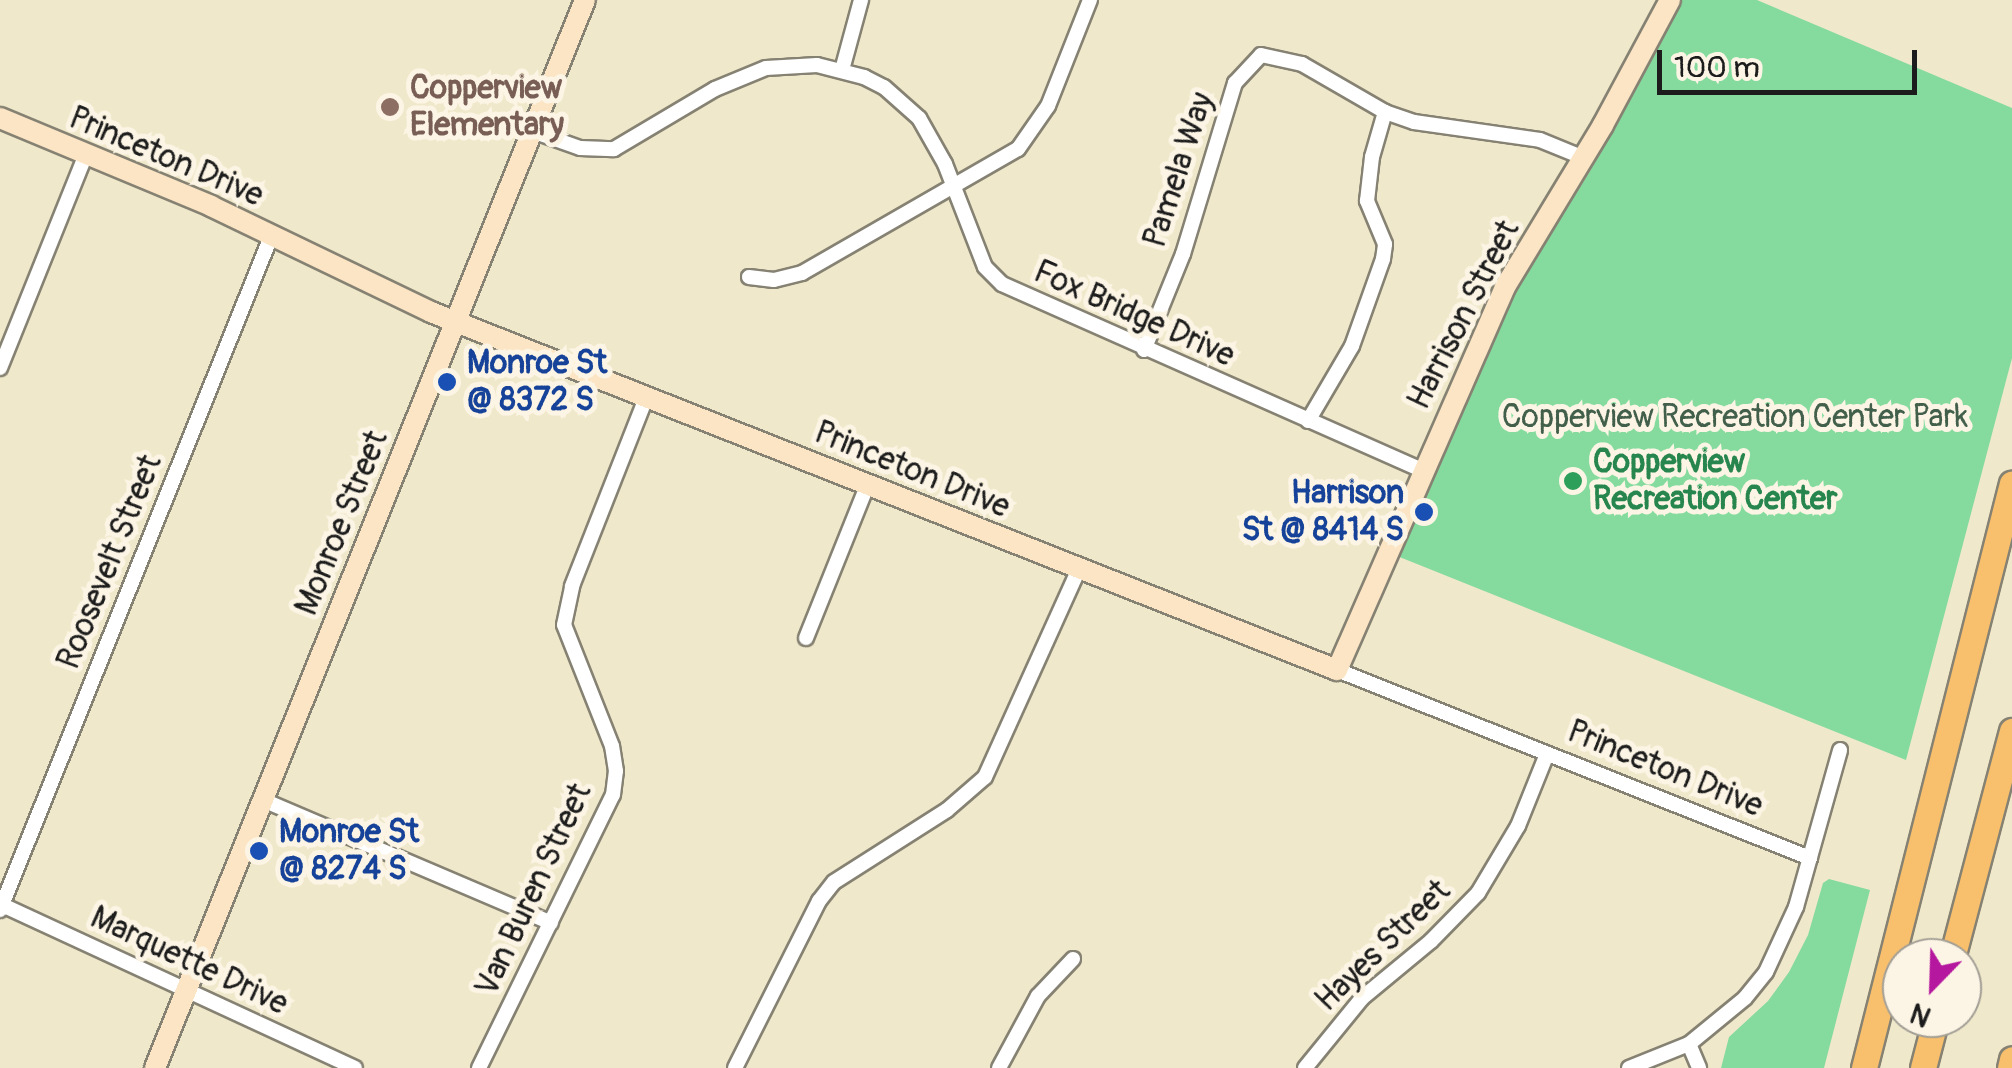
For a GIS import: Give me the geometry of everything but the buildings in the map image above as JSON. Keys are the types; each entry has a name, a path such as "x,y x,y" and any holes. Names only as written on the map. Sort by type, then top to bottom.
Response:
{"highway":[{"path":"1864,1068 2012,483"},
{"path":"1957,938 2012,731"},
{"path":"1923,1068 1931,1038"},
{"path":"2010,1068 2012,1059"}],"street":[{"name":"Monroe Street","path":"155,1068 585,0"},
{"path":"842,70 861,0"},
{"path":"749,277 774,280 802,273 1018,149 1036,129 1090,0"},
{"name":"Harrison Street","path":"1337,670 1505,286 1584,158 1670,0"},
{"name":"Pamela Way","path":"1144,350 1183,254 1236,83 1261,55 1302,64 1348,86 1385,112 1414,122 1540,140 1584,158"},
{"name":"Fox Bridge Drive","path":"532,131 580,148 614,148 741,77 792,64 842,70 884,87 919,118 954,188 985,267 1002,284 1422,471"},
{"path":"1308,420 1352,346 1383,259 1385,244 1367,201 1372,156 1385,112"},
{"name":"Princeton Drive","path":"0,118 272,234 456,320 1810,858"},
{"path":"0,368 85,156"},
{"name":"Roosevelt Street","path":"1,907 272,234"},
{"name":"Van Buren Street","path":"479,1068 606,816 616,771 612,746 568,644 566,605 647,396"},
{"path":"806,638 868,484"},
{"path":"735,1068 819,901 834,882 947,810 985,776 1079,569"},
{"path":"1629,1068 1689,1044 1745,998 1766,972 1796,907 1840,750"},
{"name":"Hayes Street","path":"1305,1068 1362,998 1431,941 1478,893 1518,826 1546,754"},
{"path":"262,800 551,923"},
{"name":"Marquette Drive","path":"1,907 355,1068"},
{"path":"999,1068 1038,996 1073,959"},
{"path":"1689,1044 1699,1068"}],"green space":[{"name":"Copperview Recreation Center Park","path":"1681,0 1757,0 2012,108 2012,358 1906,760 1397,556 1512,297 1590,171"},
{"path":"1829,879 1870,890 1824,1068 1721,1068 1729,1037 1768,1001 1789,972 1808,935 1823,883"}],"place":[{"name":"Copperview Elementary","path":"390,107"},
{"name":"Monroe St @ 8372 S","path":"447,382"},
{"name":"Copperview Recreation Center","path":"1573,481"},
{"name":"Harrison St @ 8414 S","path":"1424,512"},
{"name":"Monroe St @ 8274 S","path":"259,851"}]}
